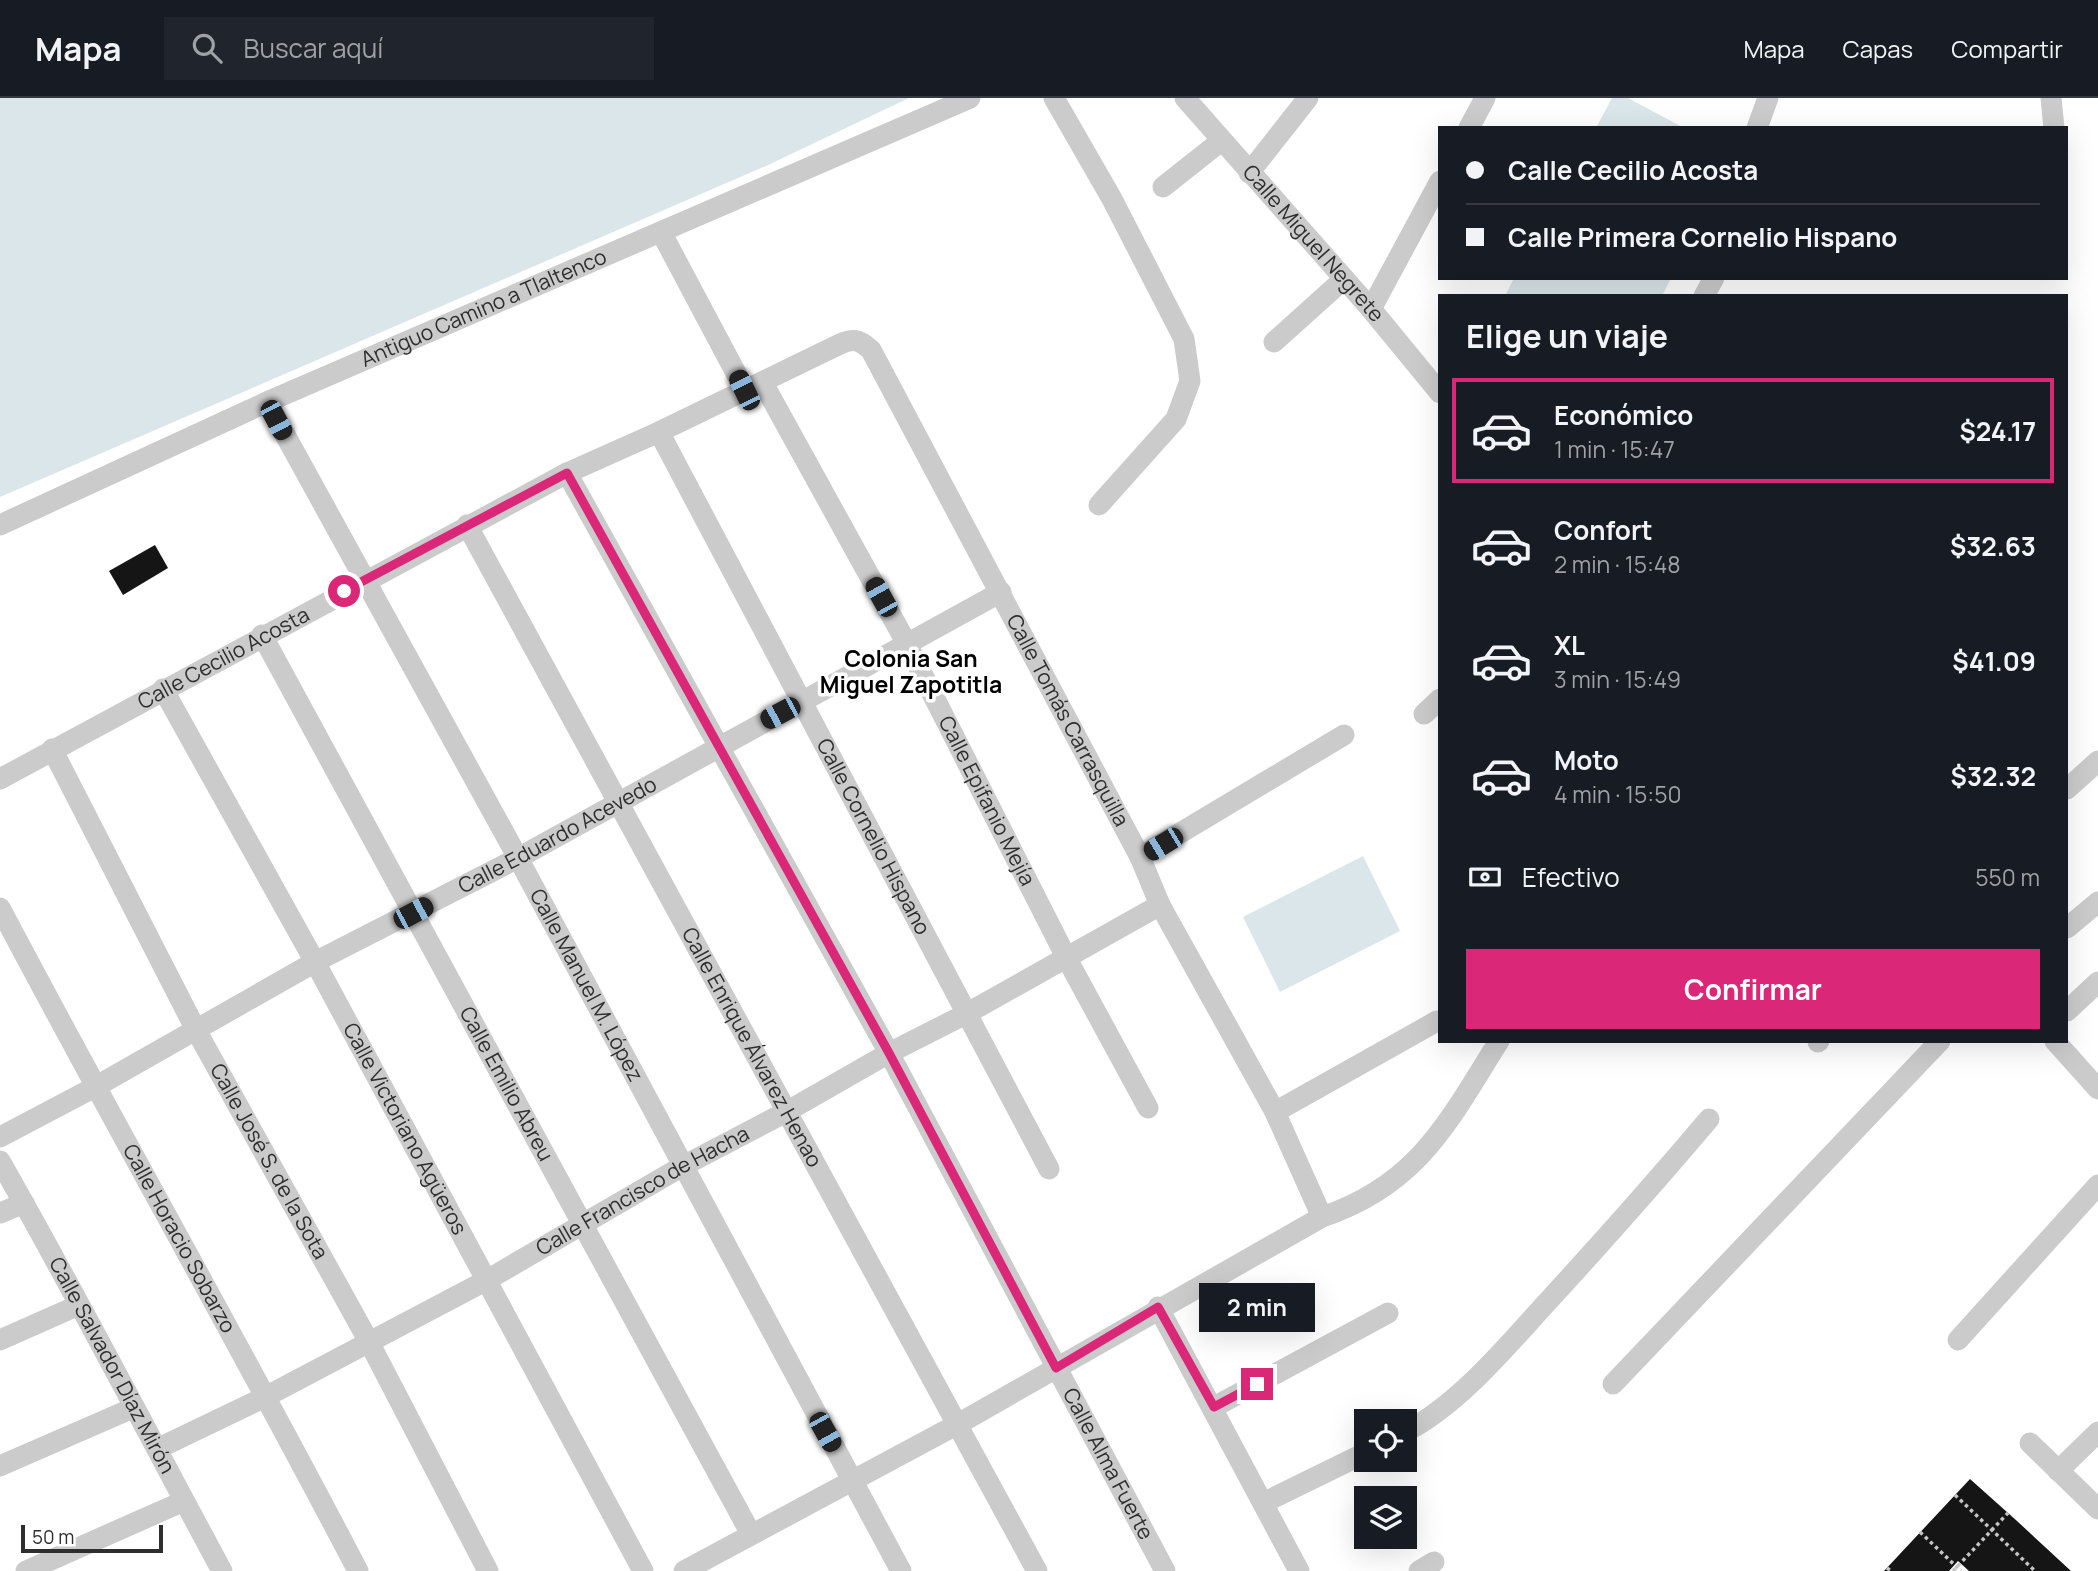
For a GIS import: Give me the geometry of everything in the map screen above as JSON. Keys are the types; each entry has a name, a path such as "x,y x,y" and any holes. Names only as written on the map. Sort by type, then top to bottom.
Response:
{"street":[{"name":"Antiguo Camino a Tlaltenco","path":"0,525 267,402 970,98"},
{"path":"1054,98 1112,199 1184,339 1190,381 1176,419 1098,505"},
{"path":"1249,173 1308,98"},
{"path":"1470,126 1485,98"},
{"path":"1758,126 1768,98"},
{"path":"2051,98 2054,126"},
{"name":"Calle Miguel Negrete","path":"1191,100 1221,141 1437,383"},
{"path":"1163,187 1221,141"},
{"path":"1371,309 1438,185"},
{"name":"Calle Epifanio Mejía","path":"661,232 907,644 1066,957 1148,1108"},
{"path":"1274,342 1343,279"},
{"name":"Calle Cecilio Acosta","path":"0,779 262,635 567,473 659,432 850,339 861,341"},
{"name":"Calle Tomás Carrasquilla","path":"861,341 871,350 1002,592 1140,857 1160,905 1275,1112 1322,1217"},
{"name":"Calle Manuel M. López","path":"267,402 518,858 681,1167 901,1571"},
{"name":"Calle Cornelio Hispano","path":"659,432 1049,1169"},
{"name":"Calle Alma Fuerte","path":"567,473 889,1053 1165,1571"},
{"name":"Calle Enrique Álvarez Henao","path":"467,525 1037,1571"},
{"name":"Calle Eduardo Acevedo","path":"0,1137 95,1087 315,962 518,858 617,800 1002,592"},
{"name":"Calle Emilio Abreu","path":"262,635 751,1534"},
{"name":"Calle Victoriano Agüeros","path":"163,689 315,962 643,1571"},
{"path":"1424,714 1438,701"},
{"path":"1140,857 1344,735"},
{"name":"Calle José S. de la Sota","path":"52,749 196,1030 368,1340 488,1571"},
{"path":"2068,788 2098,761"},
{"path":"2068,927 2098,902"},
{"name":"Calle Francisco de Hacha","path":"159,1448 267,1396 368,1340 487,1280 681,1167 966,1014 1160,905"},
{"name":"Calle Horacio Sobarzo","path":"0,908 95,1087 267,1396 359,1571"},
{"path":"2068,1010 2098,982"},
{"path":"1275,1112 1437,1020"},
{"path":"684,1571 958,1424 1158,1307 1322,1217 1384,1189 1429,1149 1498,1043"},
{"path":"1613,1384 1938,1043"},
{"path":"2057,1043 2098,1090"},
{"path":"1417,1426 1490,1364 1634,1208 1709,1119"},
{"name":"Calle Salvador Díaz Mirón","path":"0,1161 133,1408 159,1448 222,1571"},
{"path":"1958,1340 2098,1185"},
{"path":"0,1213 24,1203"},
{"path":"0,1340 79,1305"},
{"path":"1158,1307 1214,1407 1299,1571"},
{"path":"1214,1407 1388,1313"},
{"path":"0,1466 133,1408"},
{"path":"2058,1471 2098,1432"},
{"path":"2030,1443 2098,1509"},
{"path":"1263,1503 1354,1458"},
{"path":"26,1571 184,1501"}],"path":[{"path":"1955,1495 2035,1571"},
{"path":"1920,1532 1957,1570 2008,1513"}],"shaded area":[{"path":"0,98 909,98 766,166 0,497"},
{"path":"1612,98 1628,98 1680,126 1597,126"},
{"path":"1513,280 1670,280 1663,294 1506,294"},
{"path":"1363,856 1400,931 1280,992 1243,917"}],"building":[{"path":"155,545 168,568 123,595 109,571"},
{"path":"1970,1479 2071,1571 1969,1571 1958,1561 1949,1571 1884,1571"}],"district":[{"name":"Colonia San Miguel Zapotitla","path":"911,672"}],"route":[{"path":"344,591 567,473 889,1053 1056,1368 1158,1307 1214,1407 1257,1384"}]}
